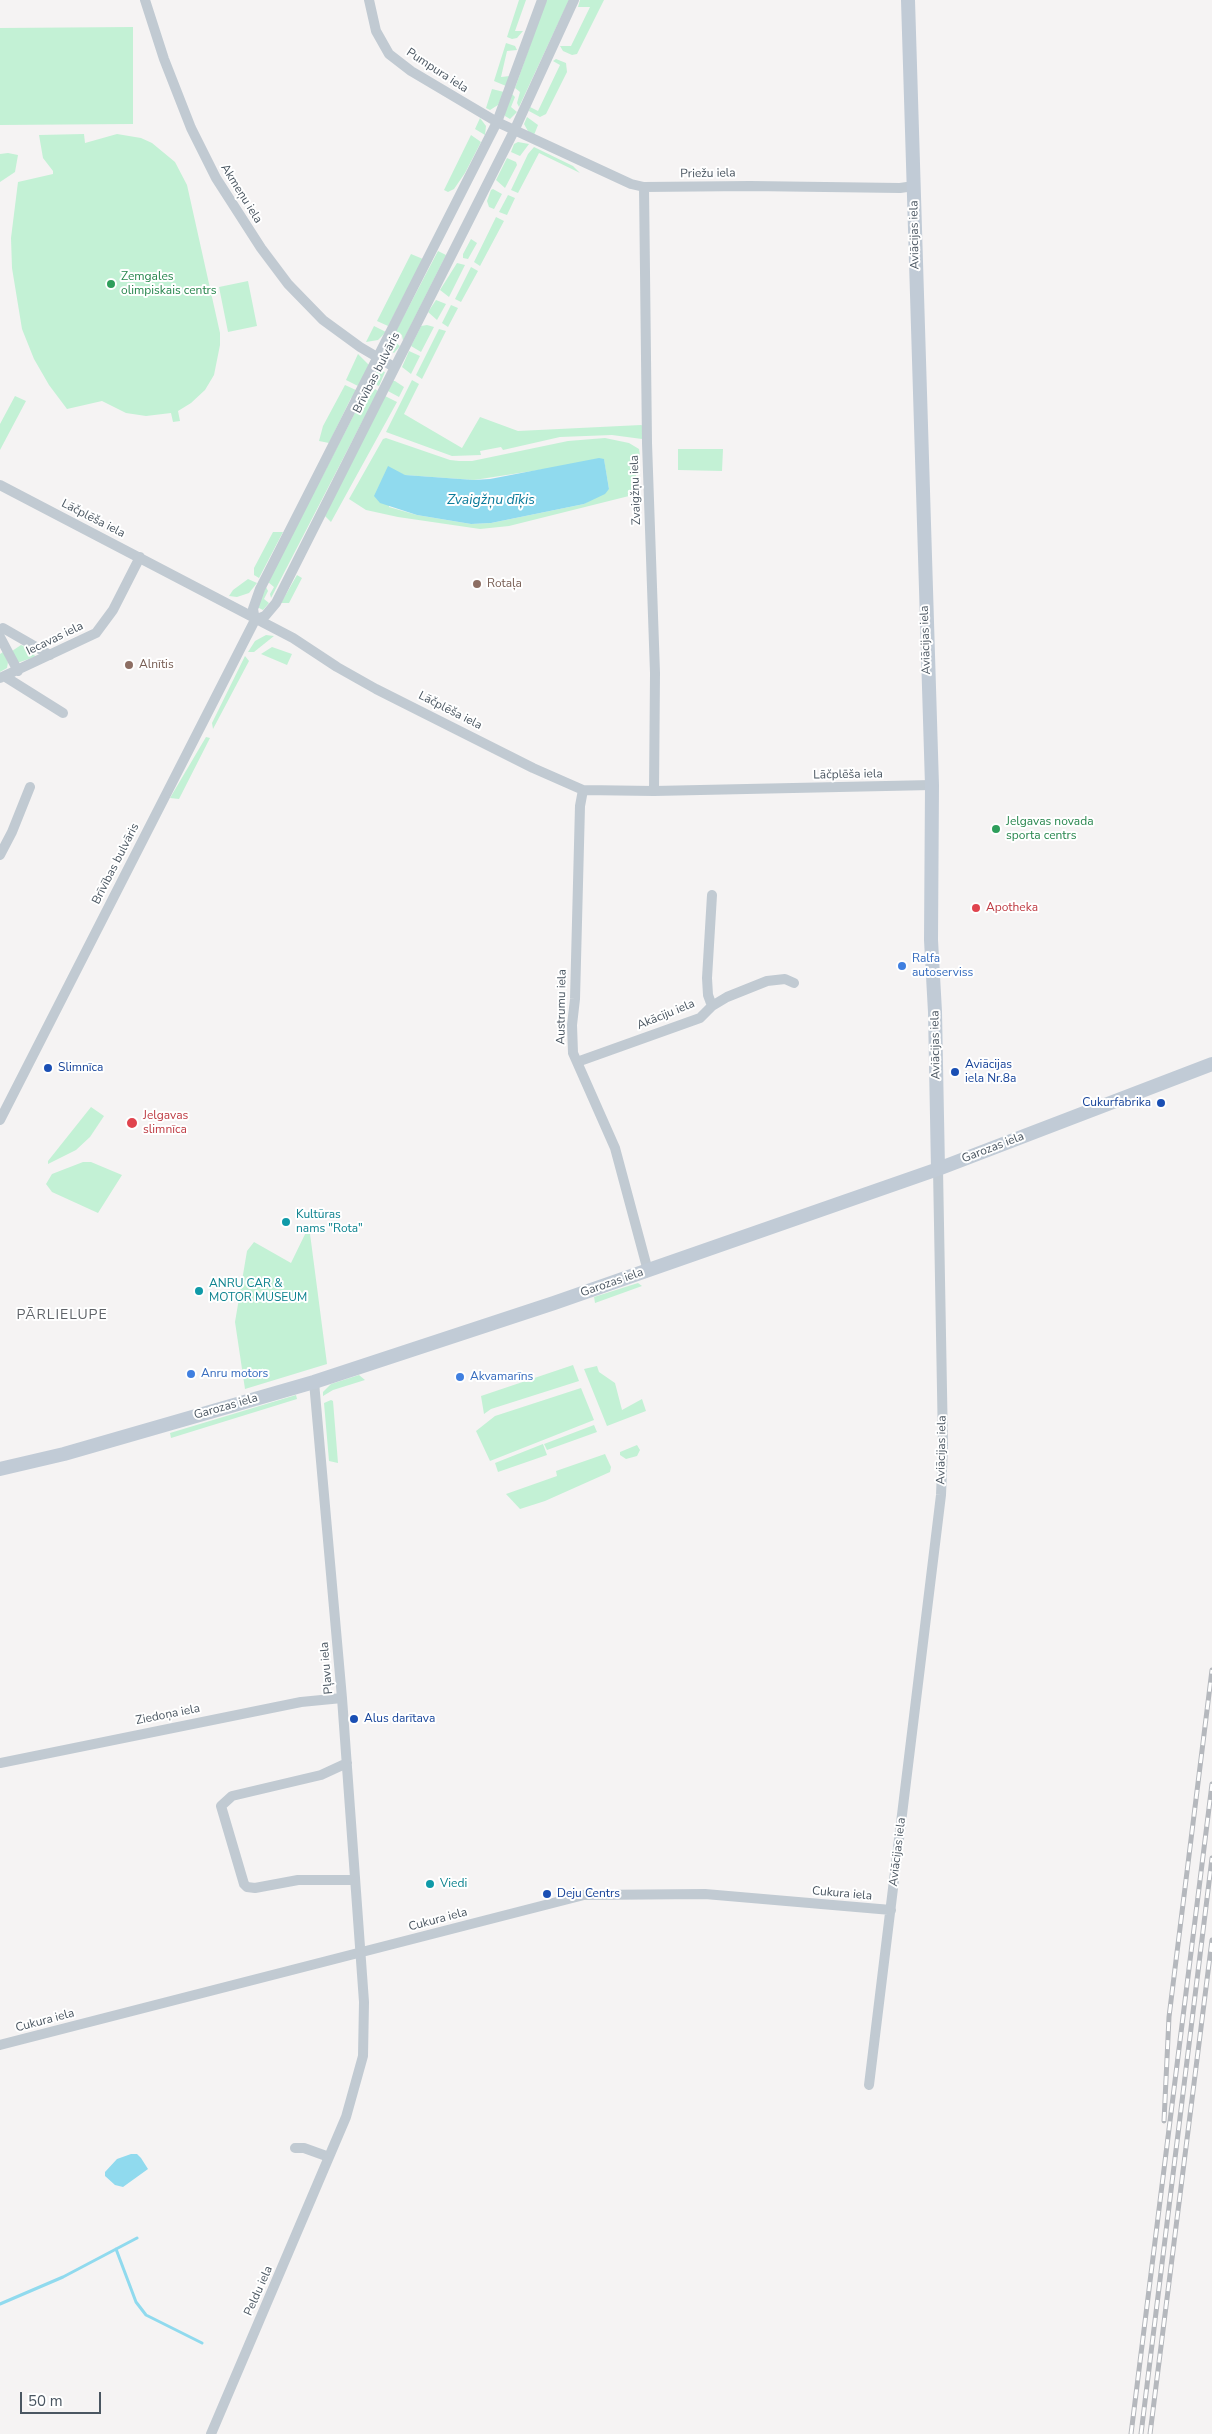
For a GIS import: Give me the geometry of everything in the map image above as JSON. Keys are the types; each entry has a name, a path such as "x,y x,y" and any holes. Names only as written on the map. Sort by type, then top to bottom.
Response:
{"main road":[{"name":"Aviācijas iela","path":"908,0 932,785 931,940 936,1015 938,1169"},
{"name":"Garozas iela","path":"0,1469 64,1454 314,1382 648,1271 938,1169 1212,1064"}],"street":[{"name":"Akmeņu iela","path":"145,0 164,59 191,128 216,178 260,248 288,284 322,320 394,367"},
{"name":"Pumpura iela","path":"369,0 376,31 389,54 411,71 497,122"},
{"name":"Brīvības bulvāris","path":"255,620 254,609 260,589 497,122 542,0"},
{"name":"Brīvības bulvāris","path":"0,1120 255,620 270,611 276,603 514,131 574,0"},
{"path":"497,122 514,131"},
{"name":"Priežu iela","path":"514,131 624,181 644,187 900,188 914,186"},
{"name":"Zvaigžņu iela","path":"644,187 647,443 655,673 654,791"},
{"name":"Lāčplēša iela","path":"0,485 140,557 255,620 293,638 337,668 376,689 541,772 583,790 654,791 932,785"},
{"name":"Iecavas iela","path":"2,677 84,640 105,624 140,557"},
{"path":"0,631 3,628 50,655"},
{"path":"0,637 18,671"},
{"path":"2,677 63,713"},
{"path":"0,855 12,832 30,787"},
{"name":"Austrumu iela","path":"583,790 580,806 575,999 572,1025 573,1053 615,1148 648,1271"},
{"name":"Akāciju iela","path":"578,1062 700,1018 712,1006 708,995 707,978 712,895"},
{"path":"712,1006 767,981 785,979 794,983"},
{"name":"Aviācijas iela","path":"869,2085 941,1495 943,1445 938,1169"},
{"name":"Pļavu iela","path":"314,1382 342,1698 360,1953"},
{"name":"Ziedoņa iela","path":"0,1763 301,1702 342,1698"},
{"path":"347,1763 321,1775 232,1796 221,1806 247,1887 255,1888 298,1880 355,1880"},
{"name":"Cukura iela","path":"0,2045 584,1895 705,1894 891,1910"},
{"name":"Peldu iela","path":"211,2434 346,2117 363,2056 364,2020 360,1953"},
{"path":"295,2148 304,2148 329,2157"}],"green space":[{"path":"519,0 526,0 515,31 523,31 517,38 512,39 507,37"},
{"path":"546,0 569,0 519,107 517,103 520,92 515,88"},
{"path":"580,0 604,0 577,54 572,55 563,51 560,46 571,46 590,7 578,7"},
{"path":"133,27 133,124 0,125 0,28"},
{"path":"506,43 515,46 517,50 507,51 501,77 510,76 506,86 494,81"},
{"path":"556,59 566,63 567,72 546,114 540,117 529,111 530,107 538,111 560,65 553,61"},
{"path":"492,89 504,92 498,105 490,110 486,108"},
{"path":"512,94 515,97 511,107 517,112 510,119 505,116 505,113"},
{"path":"527,117 538,125 534,135 529,133 524,124"},
{"path":"480,118 486,126 485,135 475,129"},
{"name":"Zemgales olimpiskais centrs","path":"84,134 85,143 117,134 141,138 152,143 175,162 187,185 220,333 220,345 214,375 205,390 191,403 178,411 180,421 173,422 171,413 146,416 126,413 102,401 67,409 49,385 34,359 22,329 12,268 11,238 18,182 53,174 53,171 43,158 39,135"},
{"path":"471,135 481,142 465,173 454,189 448,192 444,190"},
{"path":"518,142 529,144 520,156 511,152 514,144"},
{"path":"534,147 573,166 580,173 539,153 518,193 511,190 528,154"},
{"path":"0,154 18,155 15,172 0,182"},
{"path":"507,158 516,162 517,165 505,188 496,180"},
{"path":"493,189 502,194 494,209 489,207 487,201"},
{"path":"508,195 515,198 507,215 499,212"},
{"path":"496,217 504,221 480,266 474,262"},
{"path":"471,239 477,243 468,259 463,258 463,254"},
{"path":"438,251 446,255 403,341 402,335 396,331"},
{"path":"411,254 423,259 388,326 377,321"},
{"path":"457,263 465,265 449,297 440,290"},
{"path":"471,267 478,271 461,302 455,299"},
{"path":"248,281 257,326 228,332 219,287"},
{"path":"436,300 446,304 437,320 428,312"},
{"path":"451,305 458,308 448,327 442,323"},
{"path":"374,326 386,332 378,340 366,342"},
{"path":"421,326 434,327 421,352 411,346"},
{"path":"439,329 446,331 422,379 416,375"},
{"path":"393,337 396,337 396,343 400,346 394,353 389,349"},
{"path":"409,351 420,356 411,374 402,367"},
{"path":"358,354 370,366 360,387 346,380"},
{"path":"378,370 385,372 379,386 374,384 367,389"},
{"path":"412,380 419,384 404,414 462,448 480,417 518,431 641,425 644,426 642,439 612,435 560,437 503,450 501,447 480,451 481,455 452,456 386,432"},
{"path":"392,381 404,387 399,397 386,390"},
{"path":"345,385 358,391 356,396 351,398 329,443 319,441 323,426"},
{"path":"375,389 378,391 271,598 270,594 274,587 268,582 364,395 369,397"},
{"path":"383,395 397,402 331,522 325,516"},
{"path":"15,396 26,401 0,450 0,424"},
{"path":"386,438 450,460 459,461 472,461 568,441 605,438 629,443 639,449 640,456 635,461 637,494 509,526 480,529 398,517 366,510 349,499 383,439","holes":["604,460 609,489 584,504 491,523 471,524 417,515 389,507 388,467 404,475 474,480"]},
{"path":"678,449 723,449 722,471 678,470"},
{"path":"273,532 283,532 259,578 254,575 254,568"},
{"path":"297,575 302,578 289,603 281,603"},
{"path":"248,579 257,583 249,593 237,597 229,596 233,590"},
{"path":"266,587 268,591 264,599 269,603 263,610 257,607"},
{"path":"266,635 274,636 254,652 248,652 255,641"},
{"path":"21,645 33,650 35,657 17,663 12,651"},
{"path":"272,647 292,654 287,665 261,654"},
{"path":"3,652 8,662 7,668 0,672 0,654"},
{"path":"245,656 249,661 213,729 212,723"},
{"path":"206,737 210,738 179,799 170,798"},
{"path":"91,1107 104,1116 90,1137 76,1150 48,1164 48,1161"},
{"path":"83,1162 91,1162 122,1175 98,1213 52,1192 46,1184 52,1174"},
{"path":"309,1226 327,1364 245,1389 235,1322 247,1251 254,1242 291,1263"},
{"path":"638,1283 642,1286 595,1303 594,1297"},
{"path":"573,1365 579,1381 491,1409 484,1414 481,1396"},
{"path":"597,1366 599,1372 615,1383 622,1410 642,1399 646,1411 607,1426 584,1369"},
{"path":"359,1375 365,1380 333,1390 323,1396 323,1392 331,1384"},
{"path":"581,1388 594,1420 490,1461 476,1431 495,1416"},
{"path":"296,1395 297,1399 171,1438 170,1433"},
{"path":"333,1401 338,1463 329,1461 324,1403"},
{"path":"594,1425 597,1432 547,1450 544,1444"},
{"path":"543,1444 547,1455 498,1472 495,1463"},
{"path":"637,1445 640,1450 637,1456 626,1459 620,1455 620,1452"},
{"path":"605,1454 611,1467 610,1472 545,1501 520,1509 506,1494 557,1476 556,1471"}],"water":[{"name":"Zvaigžņu dīķis","path":"599,458 604,459 609,489 605,494 584,504 491,523 471,524 417,515 380,503 374,496 388,466 405,475 474,480 490,479"},
{"path":"137,2154 148,2169 123,2187 115,2185 105,2176 105,2172 117,2159"}],"waterway":[{"path":"0,2304 63,2277 137,2238"},
{"path":"116,2249 136,2302 146,2315 202,2343"}],"railway":[{"path":"1164,2121 1169,2017 1212,1670"},
{"path":"1131,2434 1212,1784"},
{"path":"1141,2434 1212,1858"},
{"path":"1150,2434 1212,1940"}],"place":[{"name":"Zemgales olimpiskais centrs","path":"111,284"},
{"name":"Rotaļa","path":"477,584"},
{"name":"Alnītis","path":"129,665"},
{"name":"Jelgavas novada sporta centrs","path":"996,829"},
{"name":"Apotheka","path":"976,908"},
{"name":"Ralfa autoserviss","path":"902,966"},
{"name":"Slimnīca","path":"48,1068"},
{"name":"Aviācijas iela Nr.8a","path":"955,1072"},
{"name":"Cukurfabrika","path":"1161,1103"},
{"name":"Jelgavas slimnīca","path":"132,1123"},
{"name":"Kultūras nams \"Rota\"","path":"286,1222"},
{"name":"ANRU CAR & MOTOR MUSEUM","path":"199,1291"},
{"name":"Anru motors","path":"191,1374"},
{"name":"Akvamarīns","path":"460,1377"},
{"name":"Alus darītava","path":"354,1719"},
{"name":"Viedi","path":"430,1884"},
{"name":"Deju Centrs","path":"547,1894"}],"district":[{"name":"PĀRLIELUPE","path":"62,1316"}]}
